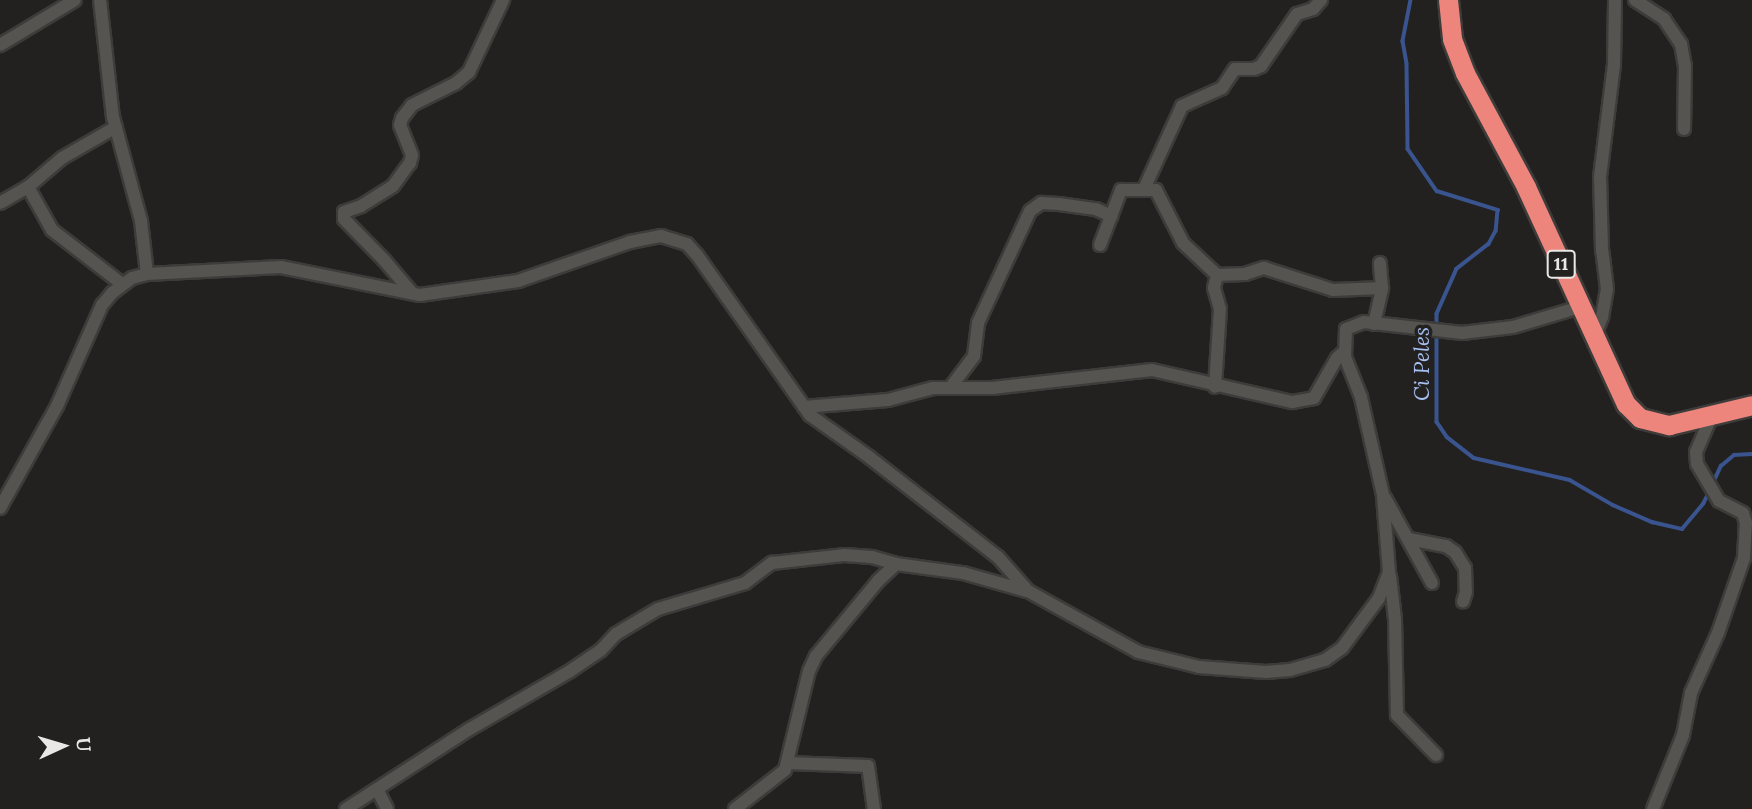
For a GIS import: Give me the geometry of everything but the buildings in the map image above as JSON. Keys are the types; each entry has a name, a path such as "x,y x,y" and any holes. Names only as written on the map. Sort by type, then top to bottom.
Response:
{"highway":[{"name":"11","path":"1448,0 1452,39 1465,73 1526,187 1626,404 1640,418 1669,425 1752,405"}],"street":[{"path":"0,46 75,0"},
{"path":"100,0 116,127 141,221 146,274"},
{"path":"412,293 343,215 347,209 361,206 393,186 410,163 412,155 400,125 402,118 412,105 456,83 469,72 503,0"},
{"path":"1144,189 1182,106 1222,88 1236,69 1254,69 1261,66 1297,14 1313,9 1321,0"},
{"path":"1594,337 1602,317 1607,289 1600,177 1614,65 1615,0"},
{"path":"1635,0 1664,19 1681,44 1685,66 1684,129"},
{"path":"0,203 28,187 62,158 116,127"},
{"path":"28,187 52,230 122,284"},
{"path":"1100,245 1121,190 1144,189 1158,192 1182,243 1217,275 1245,274 1264,268 1333,290 1382,288"},
{"path":"950,388 974,356 978,323 1030,211 1041,204 1059,204 1096,209 1111,216"},
{"path":"0,508 57,406 102,305 122,284 146,274 281,267 412,293 517,281 630,242 661,236 687,244 697,255 804,407 998,557 1028,591"},
{"path":"1374,324 1382,288 1380,263"},
{"path":"1215,387 1220,309 1214,288 1217,275"},
{"path":"1436,755 1397,715 1395,619 1383,495 1361,397 1344,352 1346,329 1358,322 1462,333 1513,327 1578,301 1602,317"},
{"path":"804,407 878,401 924,389 992,388 1152,370 1215,387 1292,402 1314,398 1337,358 1344,352"},
{"path":"1653,809 1683,735 1691,693 1718,633 1744,558 1746,523 1743,513 1719,501 1701,473 1696,452 1712,415"},
{"path":"1383,495 1432,583"},
{"path":"1409,539 1446,546 1455,552 1465,568 1466,592 1463,602"},
{"path":"346,809 468,730 570,671 601,650 616,634 658,609 745,583 772,563 857,555 896,564 963,573 1028,591 1138,652 1199,667 1266,671 1313,665 1342,648 1379,598 1390,572"},
{"path":"735,809 770,785 785,770 809,671 816,656 856,606 896,564"},
{"path":"788,763 868,766 874,809"},
{"path":"377,789 387,809"}],"waterway":[{"name":"Ci Peles","path":"1411,0 1403,41 1407,64 1408,149 1437,191 1498,210 1496,231 1489,244 1457,269 1437,314 1437,422 1447,437 1474,458 1570,480 1613,505 1652,522 1682,529 1703,504 1709,492"},
{"name":"Ci Peles","path":"1712,485 1721,466 1734,455 1752,454"}]}
